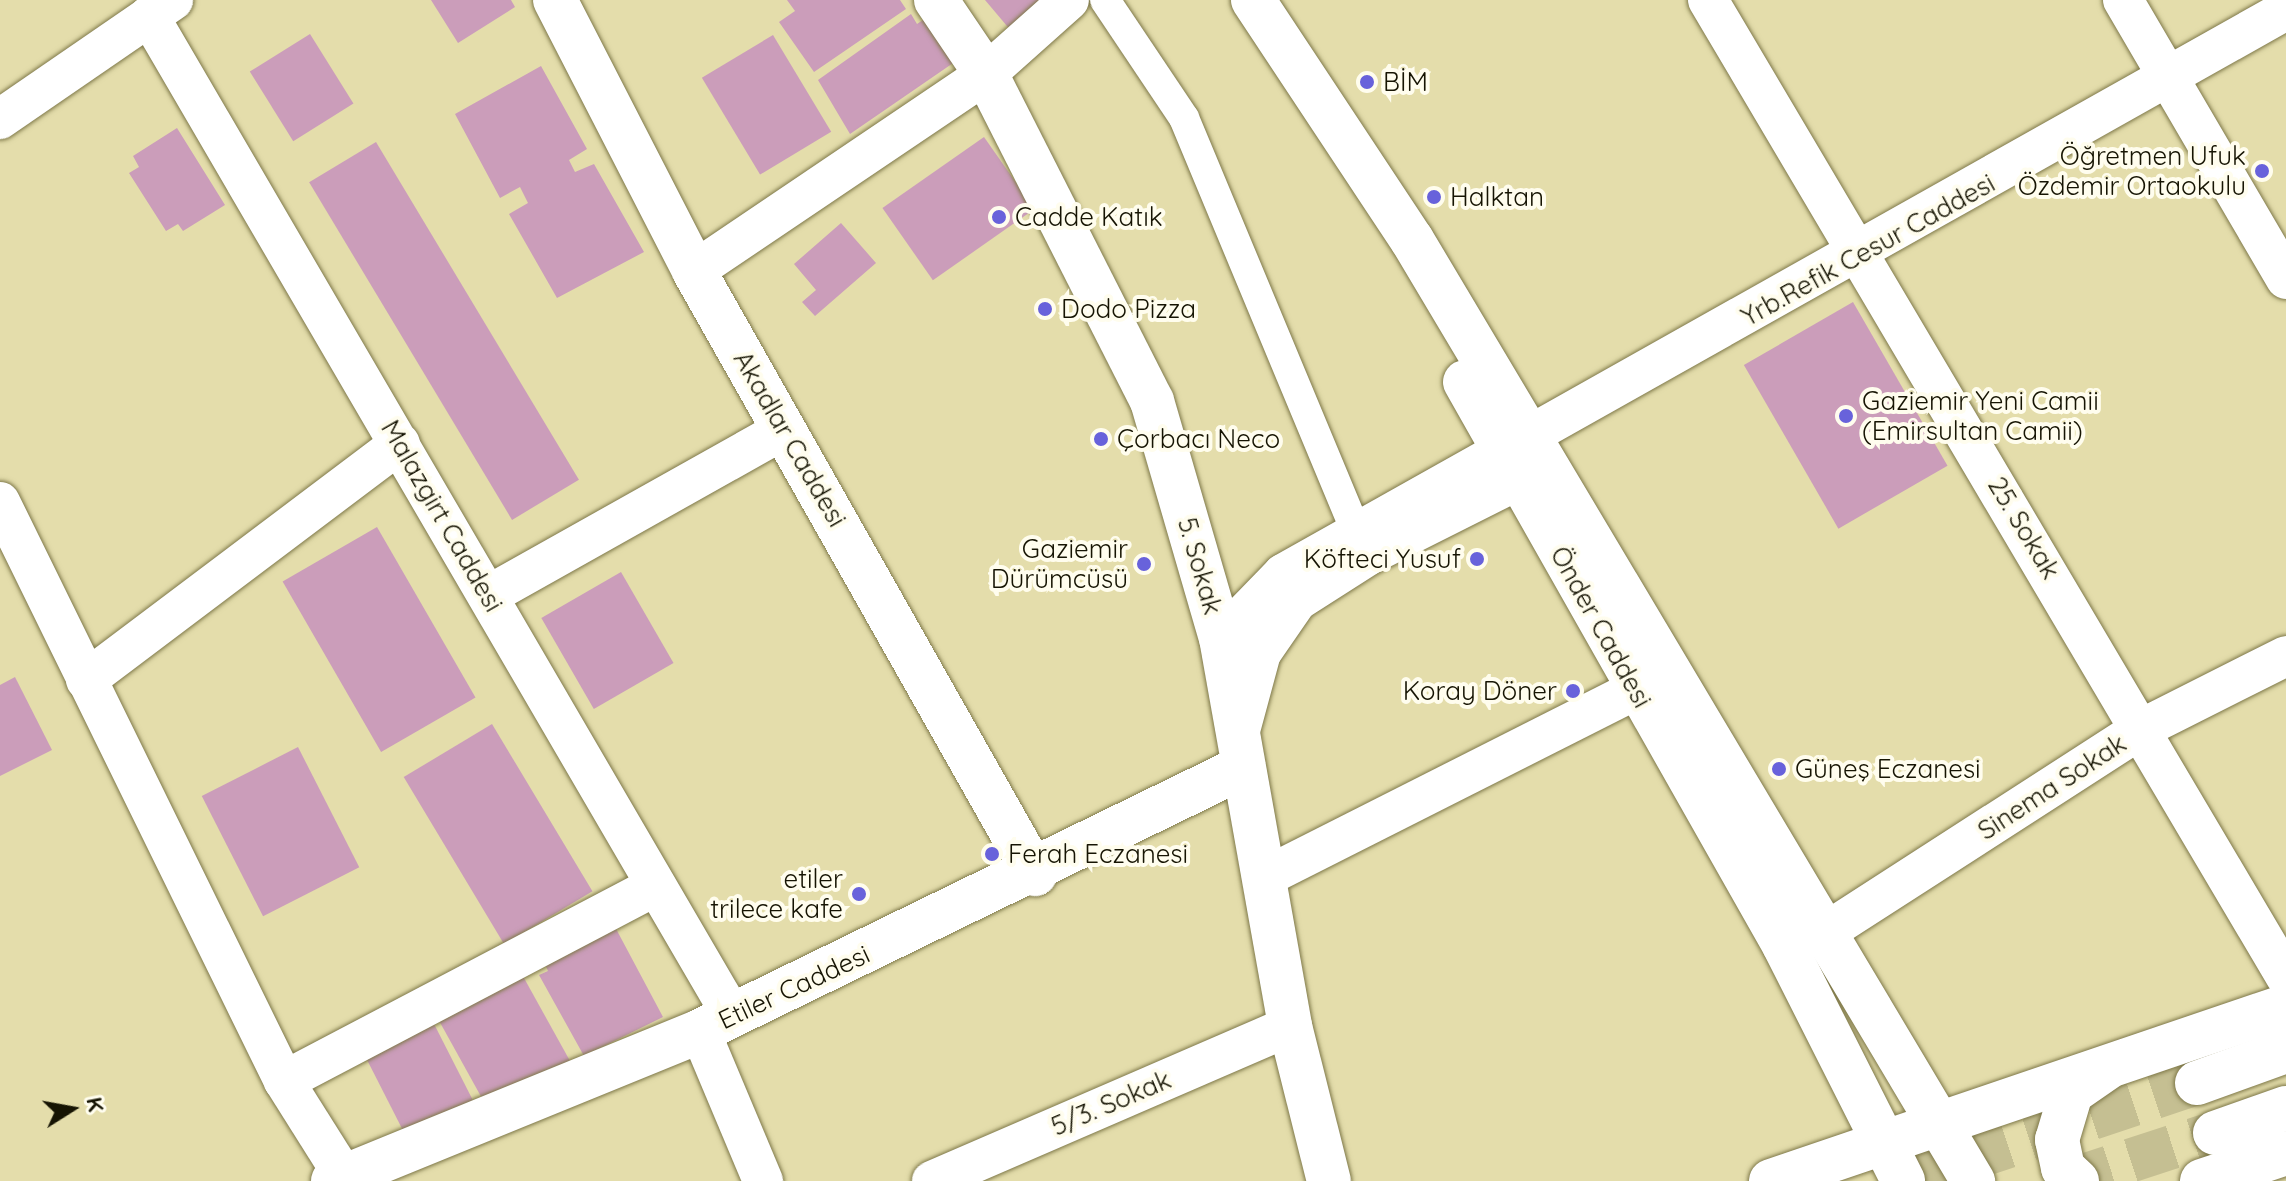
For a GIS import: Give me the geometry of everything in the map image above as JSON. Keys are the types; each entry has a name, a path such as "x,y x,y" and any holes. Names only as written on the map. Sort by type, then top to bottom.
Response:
{"main road":[{"name":"Akadlar Caddesi","path":"555,0 694,271 1035,874"},
{"name":"5. Sokak","path":"936,0 986,74 1152,401 1221,638 1240,753 1267,876 1290,1026 1329,1181"},
{"name":"Önder Caddesi","path":"1253,0 1303,71 1516,456 1636,690 1784,945 1903,1181"},
{"name":"Önder Caddesi","path":"1516,456 1826,932 1973,1181"},
{"name":"Etiler Caddesi","path":"341,1180 717,1024 1035,874 1240,753"},
{"path":"1771,1181 2129,1054 2286,1006"},
{"path":"2197,1083 2286,1051"},
{"path":"2077,1181 2063,1168 2057,1140 2071,1093 2129,1054"},
{"path":"2215,1133 2286,1108"},
{"path":"2202,1181 2286,1153"}],"street":[{"path":"694,271 986,74 1069,0"},
{"path":"1105,0 1184,118 1357,534"},
{"name":"25. Sokak","path":"1708,0 2143,728 2286,977"},
{"path":"2123,0 2286,279"},
{"path":"0,119 161,8"},
{"name":"Malazgirt Caddesi","path":"161,8 400,443 656,886 717,1024 763,1181"},
{"name":"Yrb.Refik Cesur Caddesi","path":"1240,753 1261,653 1297,601 1516,456 1862,255 2171,81 2286,10"},
{"path":"489,595 783,430"},
{"path":"86,680 400,443"},
{"name":"Yrb.Refik Cesur Caddesi","path":"1221,638 1283,574 1516,456"},
{"path":"0,502 284,1081 341,1180"},
{"name":"Sinema Sokak","path":"1826,932 2143,728 2286,656"},
{"path":"1267,876 1636,690"},
{"path":"284,1081 656,886"},
{"name":"5/3. Sokak","path":"932,1181 1290,1026"}],"building":[{"path":"431,0 511,0 515,7 458,43"},
{"path":"787,0 900,0 906,9 814,72 779,22 795,11"},
{"path":"985,0 1051,0 1012,32"},
{"path":"911,14 917,24 929,16 959,59 850,134 818,80"},
{"path":"310,34 353,104 293,141 250,72"},
{"path":"773,35 831,132 760,175 702,78"},
{"path":"541,66 587,149 569,160 575,172 594,164 644,252 557,298 509,214 528,203 520,187 500,198 455,114"},
{"path":"177,128 225,205 183,231 178,224 166,231 129,173 139,167 133,156"},
{"path":"984,137 1034,209 933,280 882,208"},
{"path":"376,142 579,480 512,520 309,182"},
{"path":"841,223 876,263 815,316 802,302 816,290 794,264"},
{"name":"Gaziemir Yeni Camii (Emirsultan Camii)","path":"1853,302 1948,466 1838,529 1744,365"},
{"path":"377,527 476,698 381,752 283,582"},
{"path":"621,572 674,663 594,709 541,618"},
{"path":"15,677 52,750 0,776 0,685"},
{"path":"492,724 592,891 504,944 404,777"},
{"path":"298,747 359,867 263,916 202,796"},
{"path":"614,925 663,1017 584,1056 539,975 548,971 542,958"},
{"path":"519,969 571,1063 488,1109 436,1015"},
{"path":"431,1018 476,1106 408,1141 363,1053"}],"tunnel":[{"path":"1904,1181 2197,1083"},
{"path":"2068,1181 2215,1133"}],"place":[{"name":"BİM","path":"1367,82"},
{"name":"Öğretmen Ufuk Özdemir Ortaokulu","path":"2262,171"},
{"name":"Halktan","path":"1434,197"},
{"name":"Cadde Katık","path":"999,217"},
{"name":"Dodo Pizza","path":"1045,309"},
{"name":"Gaziemir Yeni Camii (Emirsultan Camii)","path":"1846,416"},
{"name":"Çorbacı Neco","path":"1101,439"},
{"name":"Köfteci Yusuf","path":"1477,559"},
{"name":"Gaziemir Dürümcüsü","path":"1144,564"},
{"name":"Koray Döner","path":"1573,691"},
{"name":"Güneş Eczanesi","path":"1779,769"},
{"name":"Ferah Eczanesi","path":"992,854"},
{"name":"etiler trilece kafe","path":"859,894"}]}
